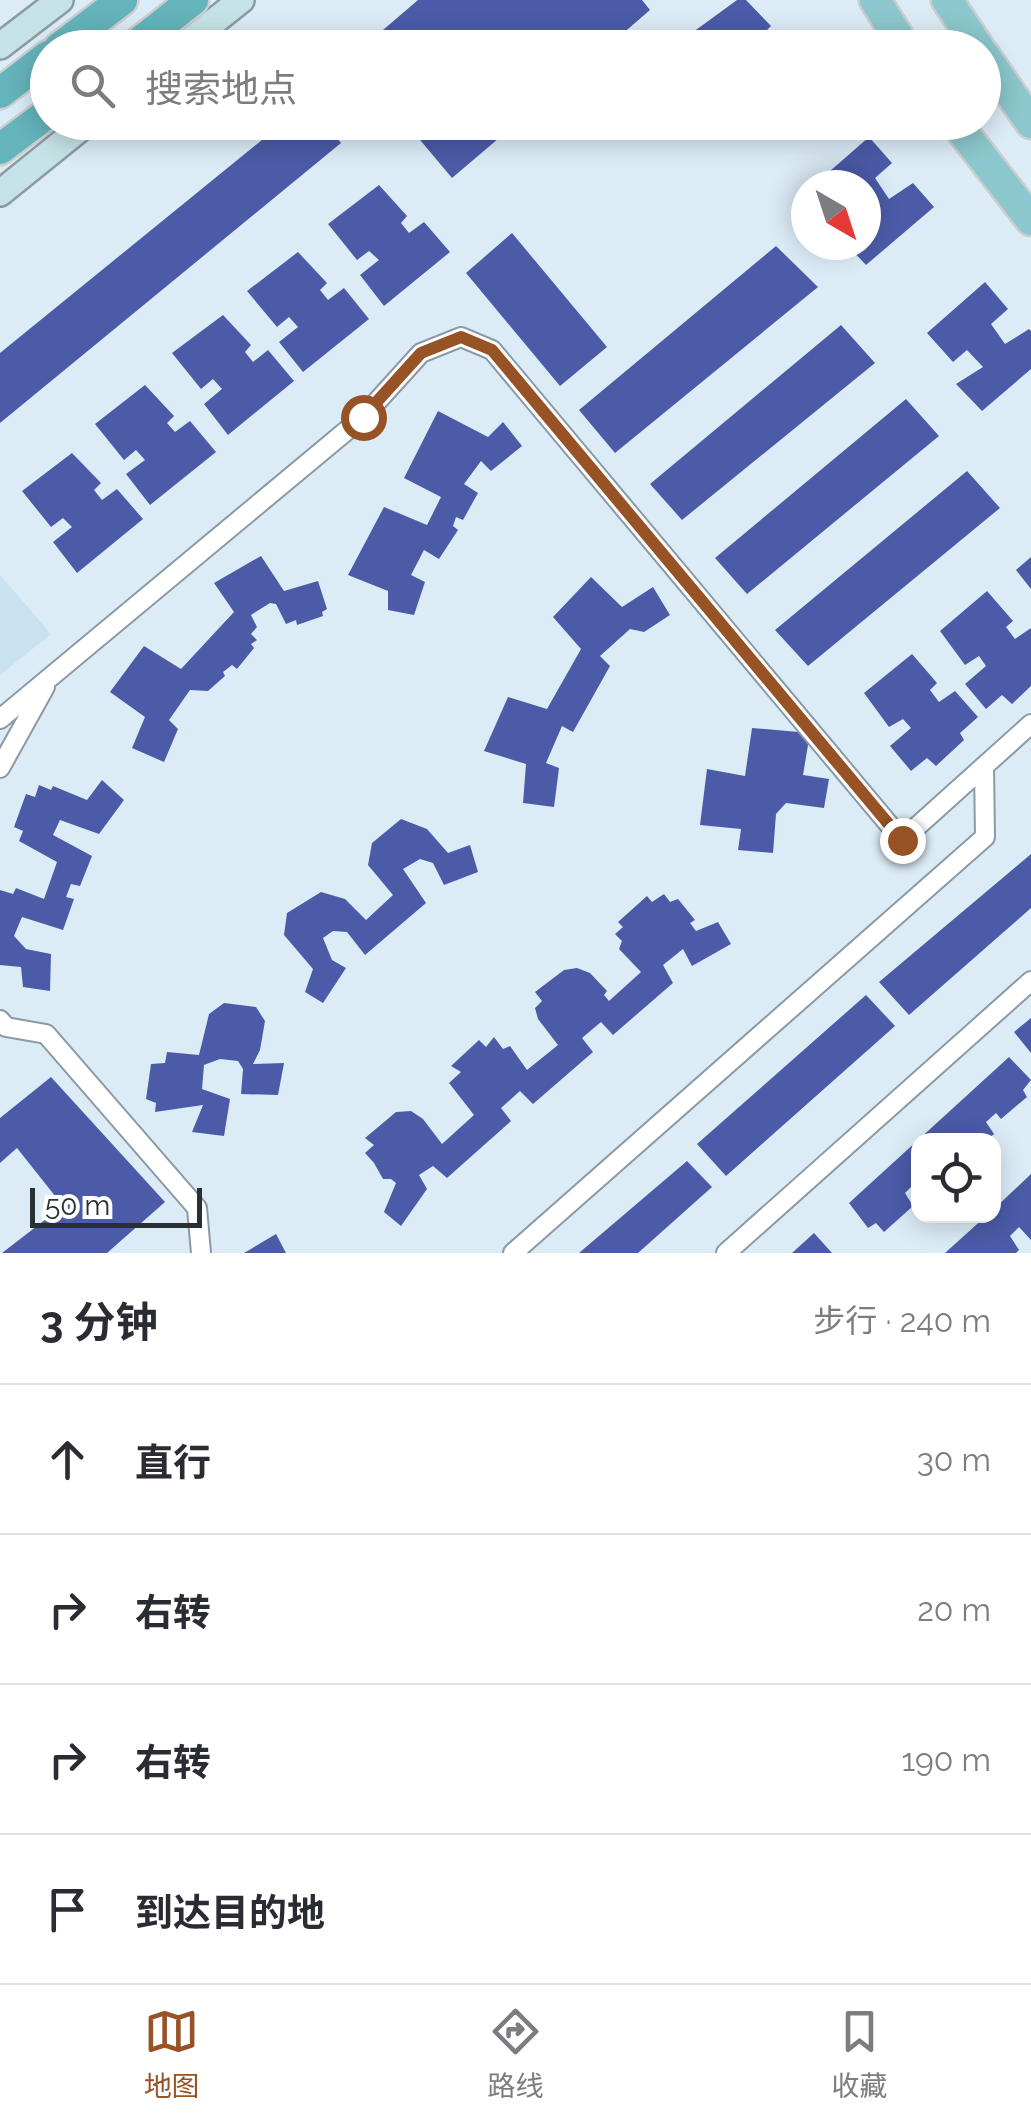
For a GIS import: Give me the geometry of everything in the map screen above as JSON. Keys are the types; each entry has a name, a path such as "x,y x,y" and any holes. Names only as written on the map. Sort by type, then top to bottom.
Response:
{"highway":[{"path":"83,30 122,0"},
{"path":"155,30 193,0"},
{"path":"0,92 30,70"},
{"path":"0,149 30,126"}],"main road":[{"path":"0,46 60,0"},
{"path":"204,30 241,0"},
{"path":"876,0 894,30"},
{"path":"947,0 967,30"},
{"path":"1001,80 1031,123"},
{"path":"0,193 66,140"},
{"path":"969,140 1031,220"}],"street":[{"path":"0,720 363,417 421,353 461,337 492,350 902,840 1031,724"},
{"path":"0,768 50,678"},
{"path":"513,1253 984,837 984,766"},
{"path":"726,1253 1031,981"},
{"path":"0,1020 6,1026 46,1034 197,1208 201,1253"}],"shaded area":[{"path":"0,575 51,634 0,675"}],"building":[{"path":"418,0 642,0 650,10 627,30 383,30"},
{"path":"737,0 746,0 771,26 767,30 696,30"},
{"path":"262,140 341,143 0,423 0,353"},
{"path":"420,140 497,140 452,178"},
{"path":"866,140 872,140 892,163 881,173 831,170"},
{"path":"913,183 934,207 881,252 881,187 889,199"},
{"path":"379,185 407,216 401,223 409,233 424,222 450,252 384,306 360,275 379,260 369,251 357,260 328,224"},
{"path":"512,233 607,347 560,386 466,273"},
{"path":"776,246 818,287 615,453 579,410"},
{"path":"298,252 327,283 320,290 328,300 344,288 369,319 303,372 279,342 298,327 289,317 277,327 247,291"},
{"path":"985,282 1008,309 991,324 1005,344 1031,331 1031,369 982,411 956,384 983,367 967,350 953,362 927,333"},
{"path":"223,315 251,345 245,352 253,362 268,350 294,381 228,435 204,404 222,389 213,379 201,389 172,353"},
{"path":"841,325 875,363 682,520 650,484"},
{"path":"145,385 174,416 167,423 175,432 190,421 216,452 150,505 126,474 145,460 136,450 124,460 95,424"},
{"path":"906,399 939,436 747,594 715,558"},
{"path":"438,411 488,437 503,422 522,446 491,471 481,461 464,484 478,493 463,520 456,517 453,526 458,530 439,559 424,550 411,575 425,582 414,615 388,610 388,591 348,575 384,507 427,525 441,497 404,478"},
{"path":"72,453 101,483 94,490 102,500 117,489 143,519 77,573 53,542 72,527 63,518 51,527 22,491"},
{"path":"967,471 1000,508 808,666 775,630"},
{"path":"261,556 284,591 318,581 327,609 323,616 297,625 296,620 286,624 276,604 270,603 251,615 257,627 251,634 257,640 251,644 254,648 237,669 232,665 208,691 190,690 169,720 178,729 164,762 132,748 145,717 110,692 144,646 181,669 234,612 214,583"},
{"path":"1031,557 1031,589 1016,570"},
{"path":"591,577 622,607 653,587 670,615 644,632 630,629 600,656 610,666 573,732 562,726 546,763 559,768 554,807 523,803 526,764 484,751 508,697 547,709 581,649 553,617"},
{"path":"987,591 1013,621 1006,627 1015,639 1031,628 1031,686 1012,704 1002,695 986,709 965,684 986,666 979,656 965,665 940,631"},
{"path":"912,654 937,683 930,690 939,702 955,691 978,717 960,733 964,740 936,766 927,758 911,771 890,746 911,728 903,719 889,727 864,693"},
{"path":"752,728 810,733 803,775 829,779 824,808 786,803 776,814 773,853 738,850 741,829 700,825 707,769 745,776"},
{"path":"102,780 124,800 99,834 60,820 53,835 92,856 80,886 71,884 66,897 74,899 63,930 22,917 14,936 26,949 51,954 50,991 23,987 21,967 0,965 0,890 13,894 16,888 44,899 57,862 19,841 23,831 14,827 26,794 35,797 39,785 51,790 53,786 87,800"},
{"path":"401,819 427,829 448,853 470,845 478,872 444,885 433,863 420,859 403,869 426,903 365,955 347,932 333,931 323,938 332,960 346,968 323,1003 305,992 313,969 284,935 287,913 321,892 345,899 366,920 393,895 368,865 372,843"},
{"path":"1031,854 1031,908 909,1015 879,982"},
{"path":"664,894 670,902 678,899 695,920 690,923 696,931 718,922 731,944 692,966 683,949 663,965 673,983 613,1035 601,1022 582,1038 593,1052 533,1104 520,1091 501,1108 511,1121 447,1178 433,1166 419,1175 427,1189 401,1226 384,1212 396,1183 383,1179 365,1153 374,1145 365,1138 396,1112 411,1111 423,1119 442,1144 474,1115 449,1083 461,1072 451,1066 479,1040 486,1047 494,1037 503,1049 510,1046 527,1070 558,1045 538,1019 535,1008 542,1001 535,992 564,970 577,968 590,973 607,991 604,995 609,1001 641,972 619,949 622,941 615,934 623,927 618,922 647,896 652,902"},
{"path":"866,995 895,1026 726,1176 697,1144"},
{"path":"224,1003 256,1007 265,1021 253,1064 284,1063 278,1095 241,1094 243,1069 238,1061 220,1059 204,1065 202,1089 230,1099 224,1136 192,1132 203,1105 155,1112 156,1103 146,1099 151,1064 165,1063 167,1052 199,1055 209,1014"},
{"path":"1031,1018 1031,1053 1014,1032"},
{"path":"1009,1057 1031,1080 1023,1090 1027,1097 1001,1119 996,1113 986,1122 993,1133 926,1133"},
{"path":"51,1077 165,1202 107,1253 2,1253 63,1206 17,1148 0,1163 0,1118"},
{"path":"911,1146 911,1187 905,1193 911,1208 884,1232 876,1223 868,1228 849,1203"},
{"path":"687,1161 712,1187 638,1253 579,1253"},
{"path":"1031,1174 1031,1240 1019,1227 1010,1236 1019,1250 1016,1253 945,1253 978,1223 1001,1223 1001,1202"},
{"path":"814,1233 832,1253 792,1253"},
{"path":"276,1234 286,1253 244,1253"}],"route":[{"path":"363,417 421,353 461,337 492,350 902,840"}]}
